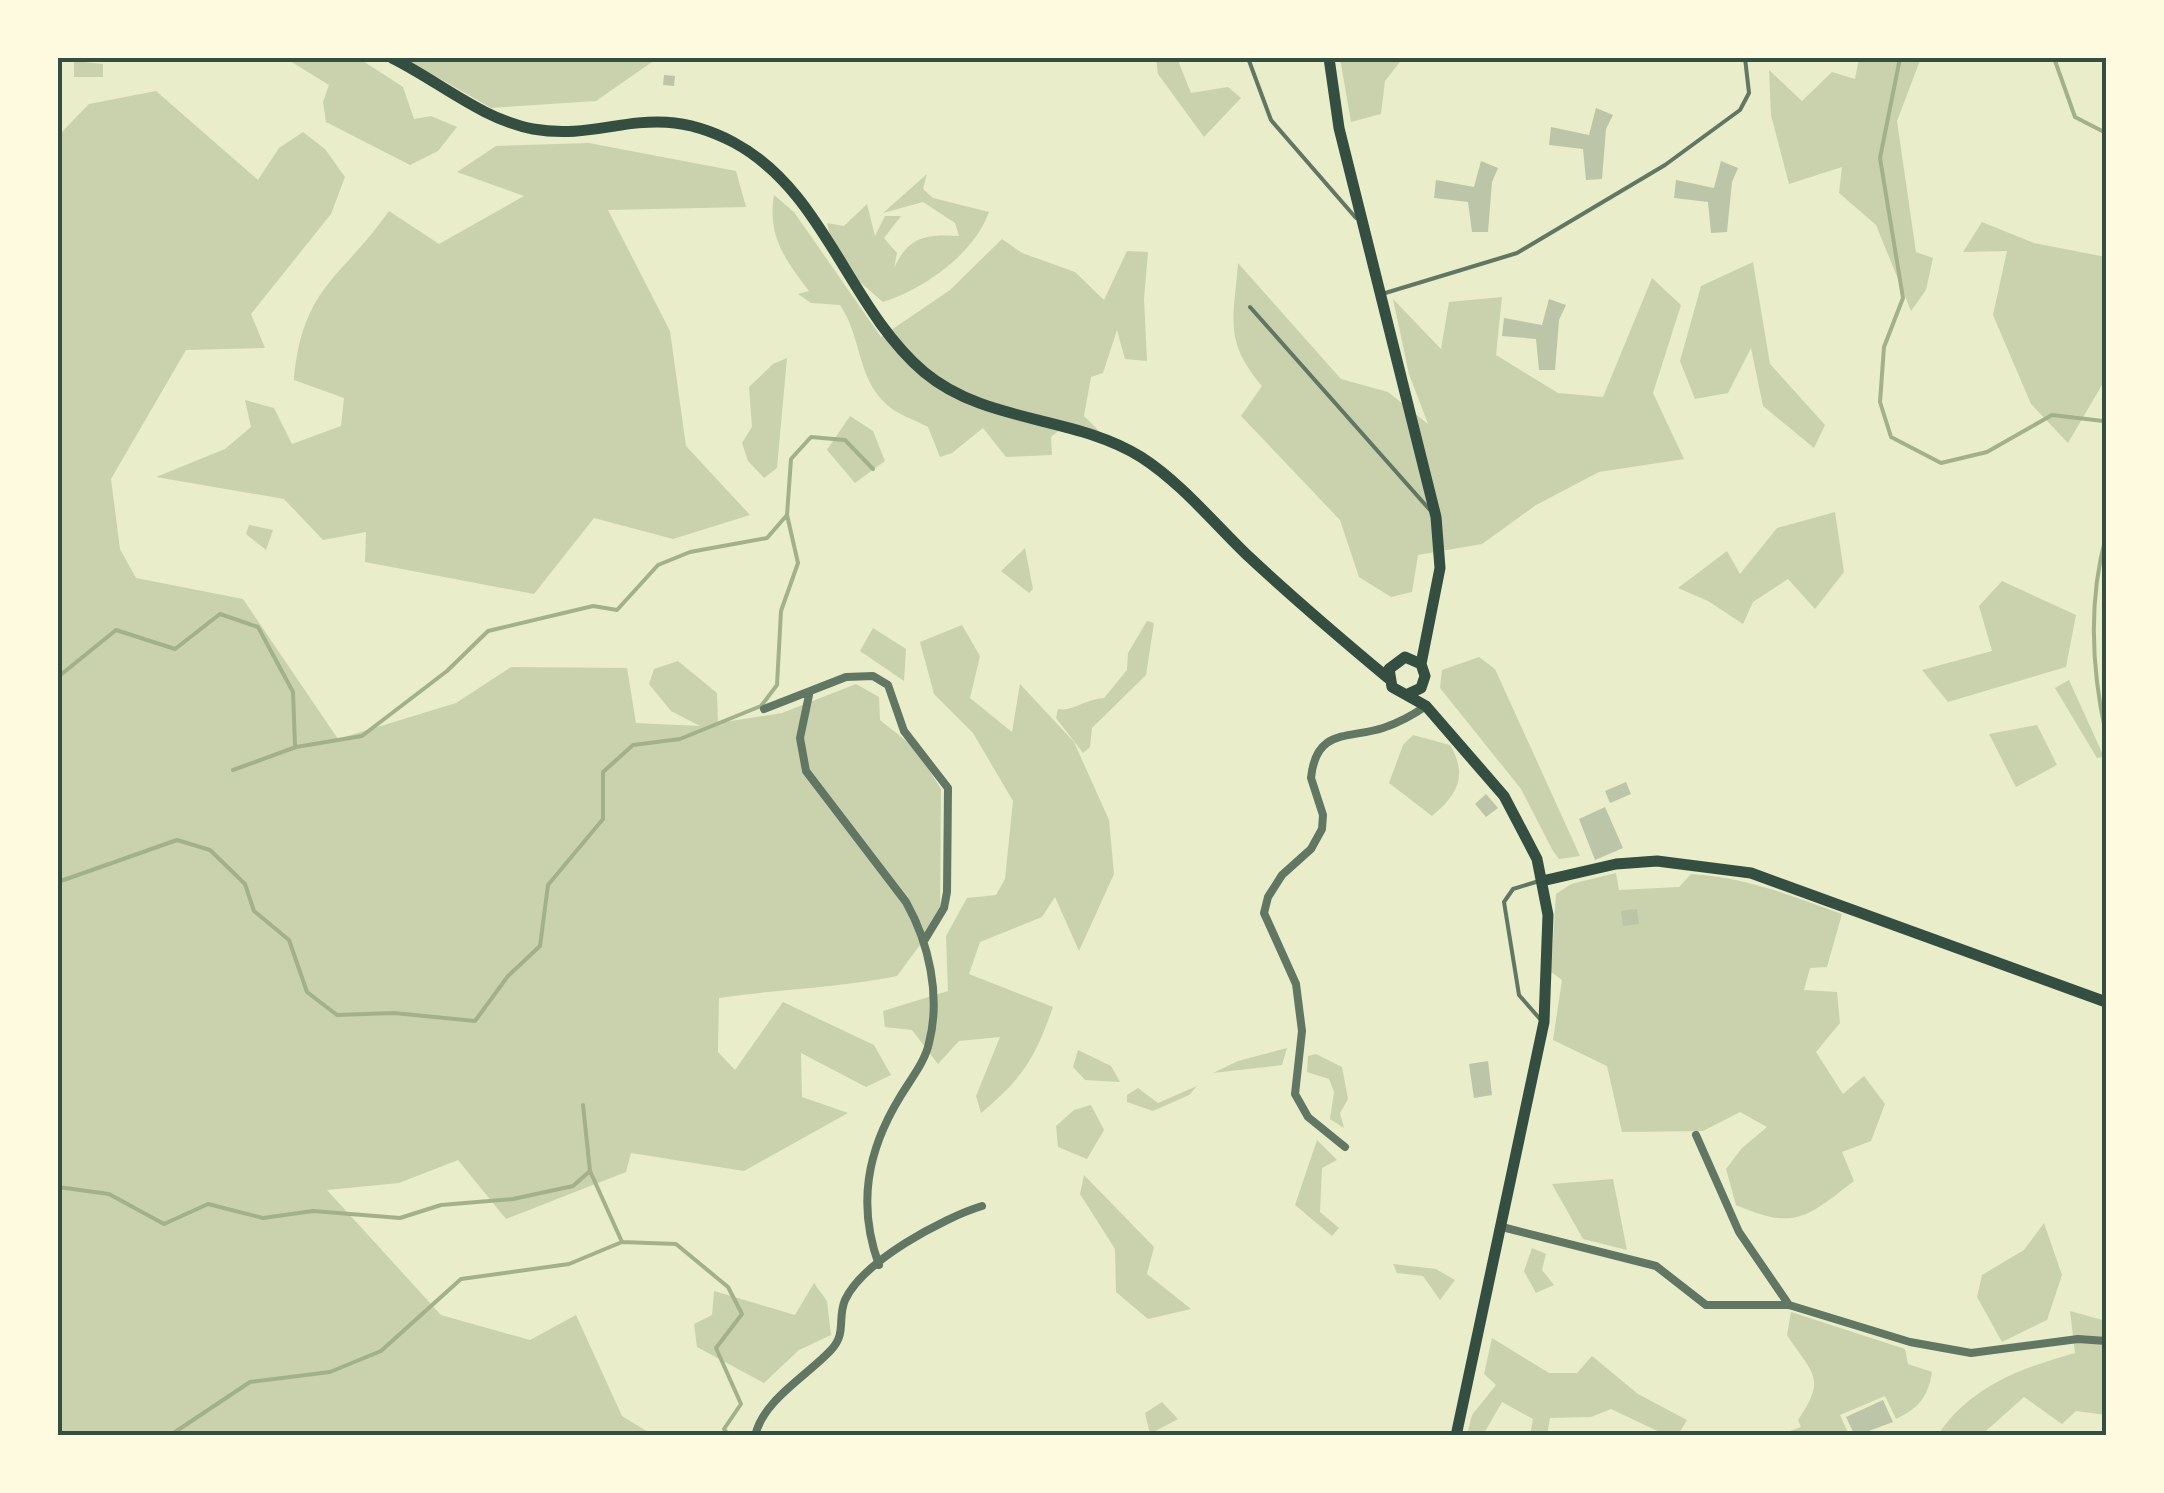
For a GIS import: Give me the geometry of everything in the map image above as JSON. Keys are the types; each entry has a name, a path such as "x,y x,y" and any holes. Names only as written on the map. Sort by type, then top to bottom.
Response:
{"main road":[{"path":"392,58 521,126 566,130 622,122 669,121 711,132 749,151 796,194 888,332 922,370 981,404 1138,455 1370,663 1389,674 1395,690 1414,691 1504,796 1529,841 1542,880 1549,943 1544,1022 1456,1436"},
{"path":"1331,58 1345,145 1436,517 1440,568 1424,640 1415,661"},
{"path":"1389,674 1397,660 1415,661"},
{"path":"1414,691 1425,676 1415,661"},
{"path":"1542,880 1637,862 1689,862 1751,872 2106,1002"}],"street":[{"path":"764,709 846,677 873,676 888,684 900,722 948,788 947,892 944,908 924,941"},
{"path":"809,694 799,748 806,771 906,902 924,941 932,992 930,1043 872,1152 866,1222 879,1265"},
{"path":"1345,1146 1308,1117 1295,1094 1293,1080 1302,1031 1296,984 1266,922 1265,905 1282,875 1311,848 1322,829 1323,814 1311,778 1323,748 1340,734 1386,728 1426,706"},
{"path":"1696,1136 1739,1232 1789,1305"},
{"path":"755,1436 770,1408 836,1344 844,1326 846,1299 879,1265 931,1226 982,1206"},
{"path":"1502,1227 1656,1266 1706,1306 1789,1305 1910,1342 1971,1353 2078,1339 2106,1340"}],"lane":[{"path":"1248,58 1272,120 1366,229"},
{"path":"1382,294 1518,253 1665,165 1740,110 1750,81 1745,58"},
{"path":"1250,307 1436,517"},
{"path":"1542,880 1514,889 1504,902 1519,994 1544,1022"}],"green space":[{"path":"285,58 363,61 403,87 414,119 431,116 457,127 438,151 410,165 326,122 323,102 329,85"},
{"path":"404,58 688,58 652,62 596,101 491,108"},
{"path":"1156,58 1177,58 1191,93 1228,87 1241,98 1204,137 1158,74"},
{"path":"1340,58 1403,58 1385,81 1381,114 1351,122"},
{"path":"1859,58 1921,58 1897,121 1916,252 1933,258 1926,290 1911,311 1876,225 1839,193 1842,167 1789,184 1771,115 1769,70 1802,101 1832,72 1855,79"},
{"path":"74,61 103,64 103,77 74,77"},
{"path":"156,91 258,180 279,148 303,132 325,149 345,177 331,214 251,314 265,348 186,350 111,479 120,549 136,578 243,599 338,739 456,703 511,667 627,668 636,723 700,726 671,711 649,684 654,669 678,661 717,693 718,723 782,713 856,684 879,697 880,720 915,748 941,789 940,918 897,976 719,998 718,1052 735,1070 783,1002 874,1045 891,1075 866,1087 801,1053 802,1097 848,1113 744,1171 631,1153 626,1172 506,1219 458,1160 399,1183 327,1190 441,1315 530,1340 576,1315 622,1416 653,1435 58,1435 58,136 89,104"},
{"path":"589,143 736,171 746,207 608,210 670,331 686,446 750,515 673,539 594,518 534,594 365,562 366,532 323,540 284,499 156,477 225,449 251,427 245,400 274,408 292,444 341,426 344,398 294,380 298,349 305,324 326,286 389,211 439,244 524,196 457,172 496,146"},
{"path":"927,174 923,189 933,198 989,212 972,242 946,268 883,302 837,262 827,223 844,226 867,204 875,236 885,216 901,216 884,238 897,253 894,268 906,249 920,239 959,236 955,223 923,202 883,213"},
{"path":"774,195 794,212 881,337 950,290 1002,239 1022,253 1075,272 1104,300 1127,251 1148,252 1144,299 1147,361 1125,359 1117,330 1103,373 1091,377 1084,416 1105,437 1067,424 1051,437 1052,455 1006,457 983,428 952,453 940,457 928,427 895,411 877,393 840,305 811,303 798,294 809,291 780,246 773,223"},
{"path":"1982,222 2034,243 2106,257 2106,378 2068,443 2031,404 1993,315 2007,251 1963,252"},
{"path":"1753,262 1770,364 1825,425 1814,448 1763,406 1751,348 1728,393 1695,399 1680,361 1701,286"},
{"path":"1238,263 1341,379 1388,392 1428,424 1409,374 1393,299 1441,349 1449,302 1502,297 1496,355 1558,393 1603,397 1652,278 1681,305 1653,393 1684,459 1599,472 1536,505 1482,544 1418,555 1412,592 1391,597 1359,577 1340,520 1241,416 1262,386 1236,342"},
{"path":"787,358 777,468 764,478 748,461 742,443 752,427 749,387 773,364"},
{"path":"850,416 873,431 885,461 855,483 827,450"},
{"path":"1835,512 1844,572 1815,609 1788,579 1753,602 1743,624 1708,601 1678,588 1727,551 1740,574 1777,528"},
{"path":"249,525 273,530 266,550 246,534"},
{"path":"1025,548 1033,589 1029,593 1001,571"},
{"path":"2002,581 2076,615 2066,667 1948,702 1922,670 1992,651 1979,606"},
{"path":"1147,621 1154,623 1146,675 1092,728 1090,747 1083,753 1056,718 1058,709 1104,698 1127,670 1128,653"},
{"path":"962,625 980,656 970,698 1012,732 1020,684 1074,742 1109,820 1114,874 1079,951 1055,897 1042,917 980,942 969,974 1053,1007 1026,1066 981,1113 976,1096 1000,1037 959,1041 938,1064 912,1030 885,1027 883,1011 948,991 946,936 967,898 996,895 1005,879 1013,801 973,733 934,694 920,642"},
{"path":"873,628 906,649 904,681 860,651"},
{"path":"1479,657 1495,669 1580,856 1559,859 1521,789 1440,688 1442,670"},
{"path":"2069,680 2104,757 2097,758 2055,688"},
{"path":"2037,725 2057,765 2016,787 1989,734"},
{"path":"1413,735 1450,745 1458,766 1454,792 1432,816 1389,783 1403,745"},
{"path":"1616,873 1619,890 1679,887 1691,874 1711,876 1768,888 1842,914 1827,967 1810,968 1804,990 1837,992 1840,1023 1816,1052 1843,1094 1864,1076 1885,1104 1871,1141 1842,1152 1854,1181 1824,1204 1787,1218 1736,1205 1726,1169 1742,1148 1767,1127 1740,1112 1703,1131 1622,1132 1607,1066 1553,1040 1562,980 1551,972 1556,894 1571,884"},
{"path":"1287,1048 1282,1065 1213,1073 1238,1061"},
{"path":"1078,1050 1111,1066 1120,1082 1085,1080 1073,1067"},
{"path":"1316,1054 1342,1067 1348,1099 1340,1113 1344,1128 1330,1119 1334,1092 1329,1079 1307,1072 1308,1056"},
{"path":"1197,1086 1189,1095 1153,1111 1127,1102 1127,1095 1138,1088 1158,1103"},
{"path":"1091,1105 1104,1130 1087,1159 1058,1147 1056,1126 1074,1110"},
{"path":"1317,1140 1337,1160 1322,1168 1320,1212 1339,1228 1332,1236 1295,1205"},
{"path":"1084,1175 1154,1247 1147,1274 1191,1309 1148,1319 1116,1292 1115,1249 1080,1194"},
{"path":"1613,1179 1627,1250 1583,1239 1552,1184"},
{"path":"2044,1223 2062,1275 2047,1320 2002,1342 1977,1297 1982,1275 2024,1250"},
{"path":"1532,1248 1546,1254 1542,1270 1554,1285 1536,1293 1524,1271"},
{"path":"1393,1264 1436,1269 1455,1280 1440,1300 1423,1276 1397,1273"},
{"path":"814,1283 827,1301 831,1335 799,1350 764,1383 697,1347 694,1324 712,1315 714,1291 795,1315"},
{"path":"2070,1311 2106,1321 2106,1415 2076,1411 2062,1424 2024,1397 1986,1431 1940,1432 1968,1402 2000,1380 2075,1353"},
{"path":"1791,1312 1905,1349 1908,1364 1932,1372 1925,1395 1911,1411 1896,1419 1885,1396 1840,1415 1849,1435 1779,1435 1801,1427 1798,1420 1814,1385 1810,1368 1787,1335"},
{"path":"1492,1338 1549,1373 1577,1373 1592,1356 1638,1394 1687,1420 1678,1435 1666,1435 1611,1409 1591,1417 1550,1418 1547,1435 1530,1435 1533,1419 1502,1402 1483,1435 1467,1435 1472,1415 1496,1385 1484,1374"},
{"path":"1162,1402 1178,1419 1150,1434 1145,1413"}],"building":[{"path":"664,75 675,76 674,86 663,85"},
{"path":"1596,108 1613,115 1606,129 1602,179 1586,180 1583,149 1549,145 1551,127 1589,135"},
{"path":"1481,161 1498,168 1492,182 1488,232 1472,232 1468,202 1434,198 1436,180 1474,187"},
{"path":"1721,161 1738,168 1732,182 1727,232 1711,233 1708,202 1674,198 1676,180 1714,188"},
{"path":"1549,299 1566,305 1559,320 1555,370 1539,370 1536,339 1502,336 1504,318 1542,325"},
{"path":"1626,782 1631,794 1610,803 1605,791"},
{"path":"1486,794 1498,808 1486,817 1475,804"},
{"path":"1605,807 1623,848 1595,860 1579,819"},
{"path":"1637,909 1639,924 1623,926 1621,911"},
{"path":"1488,1061 1492,1095 1474,1098 1469,1064"},
{"path":"1883,1400 1893,1422 1855,1436 1846,1417"}],"waterway":[{"path":"1900,58 1880,158 1903,298 1884,347 1880,402 1891,437 1941,463 1987,452 2052,415 2103,421 2106,427"},
{"path":"2054,58 2075,117 2106,133"},
{"path":"58,882 177,840 210,850 245,884 254,911 289,940 307,992 337,1015 394,1013 475,1021 508,976 540,946 548,885 603,819 603,772 633,745 680,739 761,706 777,685 781,611 798,563 787,515 791,459 811,437 845,440 873,469"},
{"path":"233,770 296,747 362,736 447,671 488,631 593,606 617,610 658,565 690,552 767,538 787,515"},
{"path":"2106,536 2094,610 2097,684 2106,734"},
{"path":"58,677 116,630 175,649 220,614 258,627 293,692 295,745"},
{"path":"583,1105 590,1171 622,1242"},
{"path":"58,1187 109,1194 164,1224 208,1204 263,1218 313,1211 400,1218 441,1205 513,1199 573,1186 590,1171"},
{"path":"169,1436 250,1382 330,1372 381,1351 461,1279 569,1264 622,1242 676,1244 728,1287 742,1314 716,1348 741,1404 724,1429 729,1436"}]}
